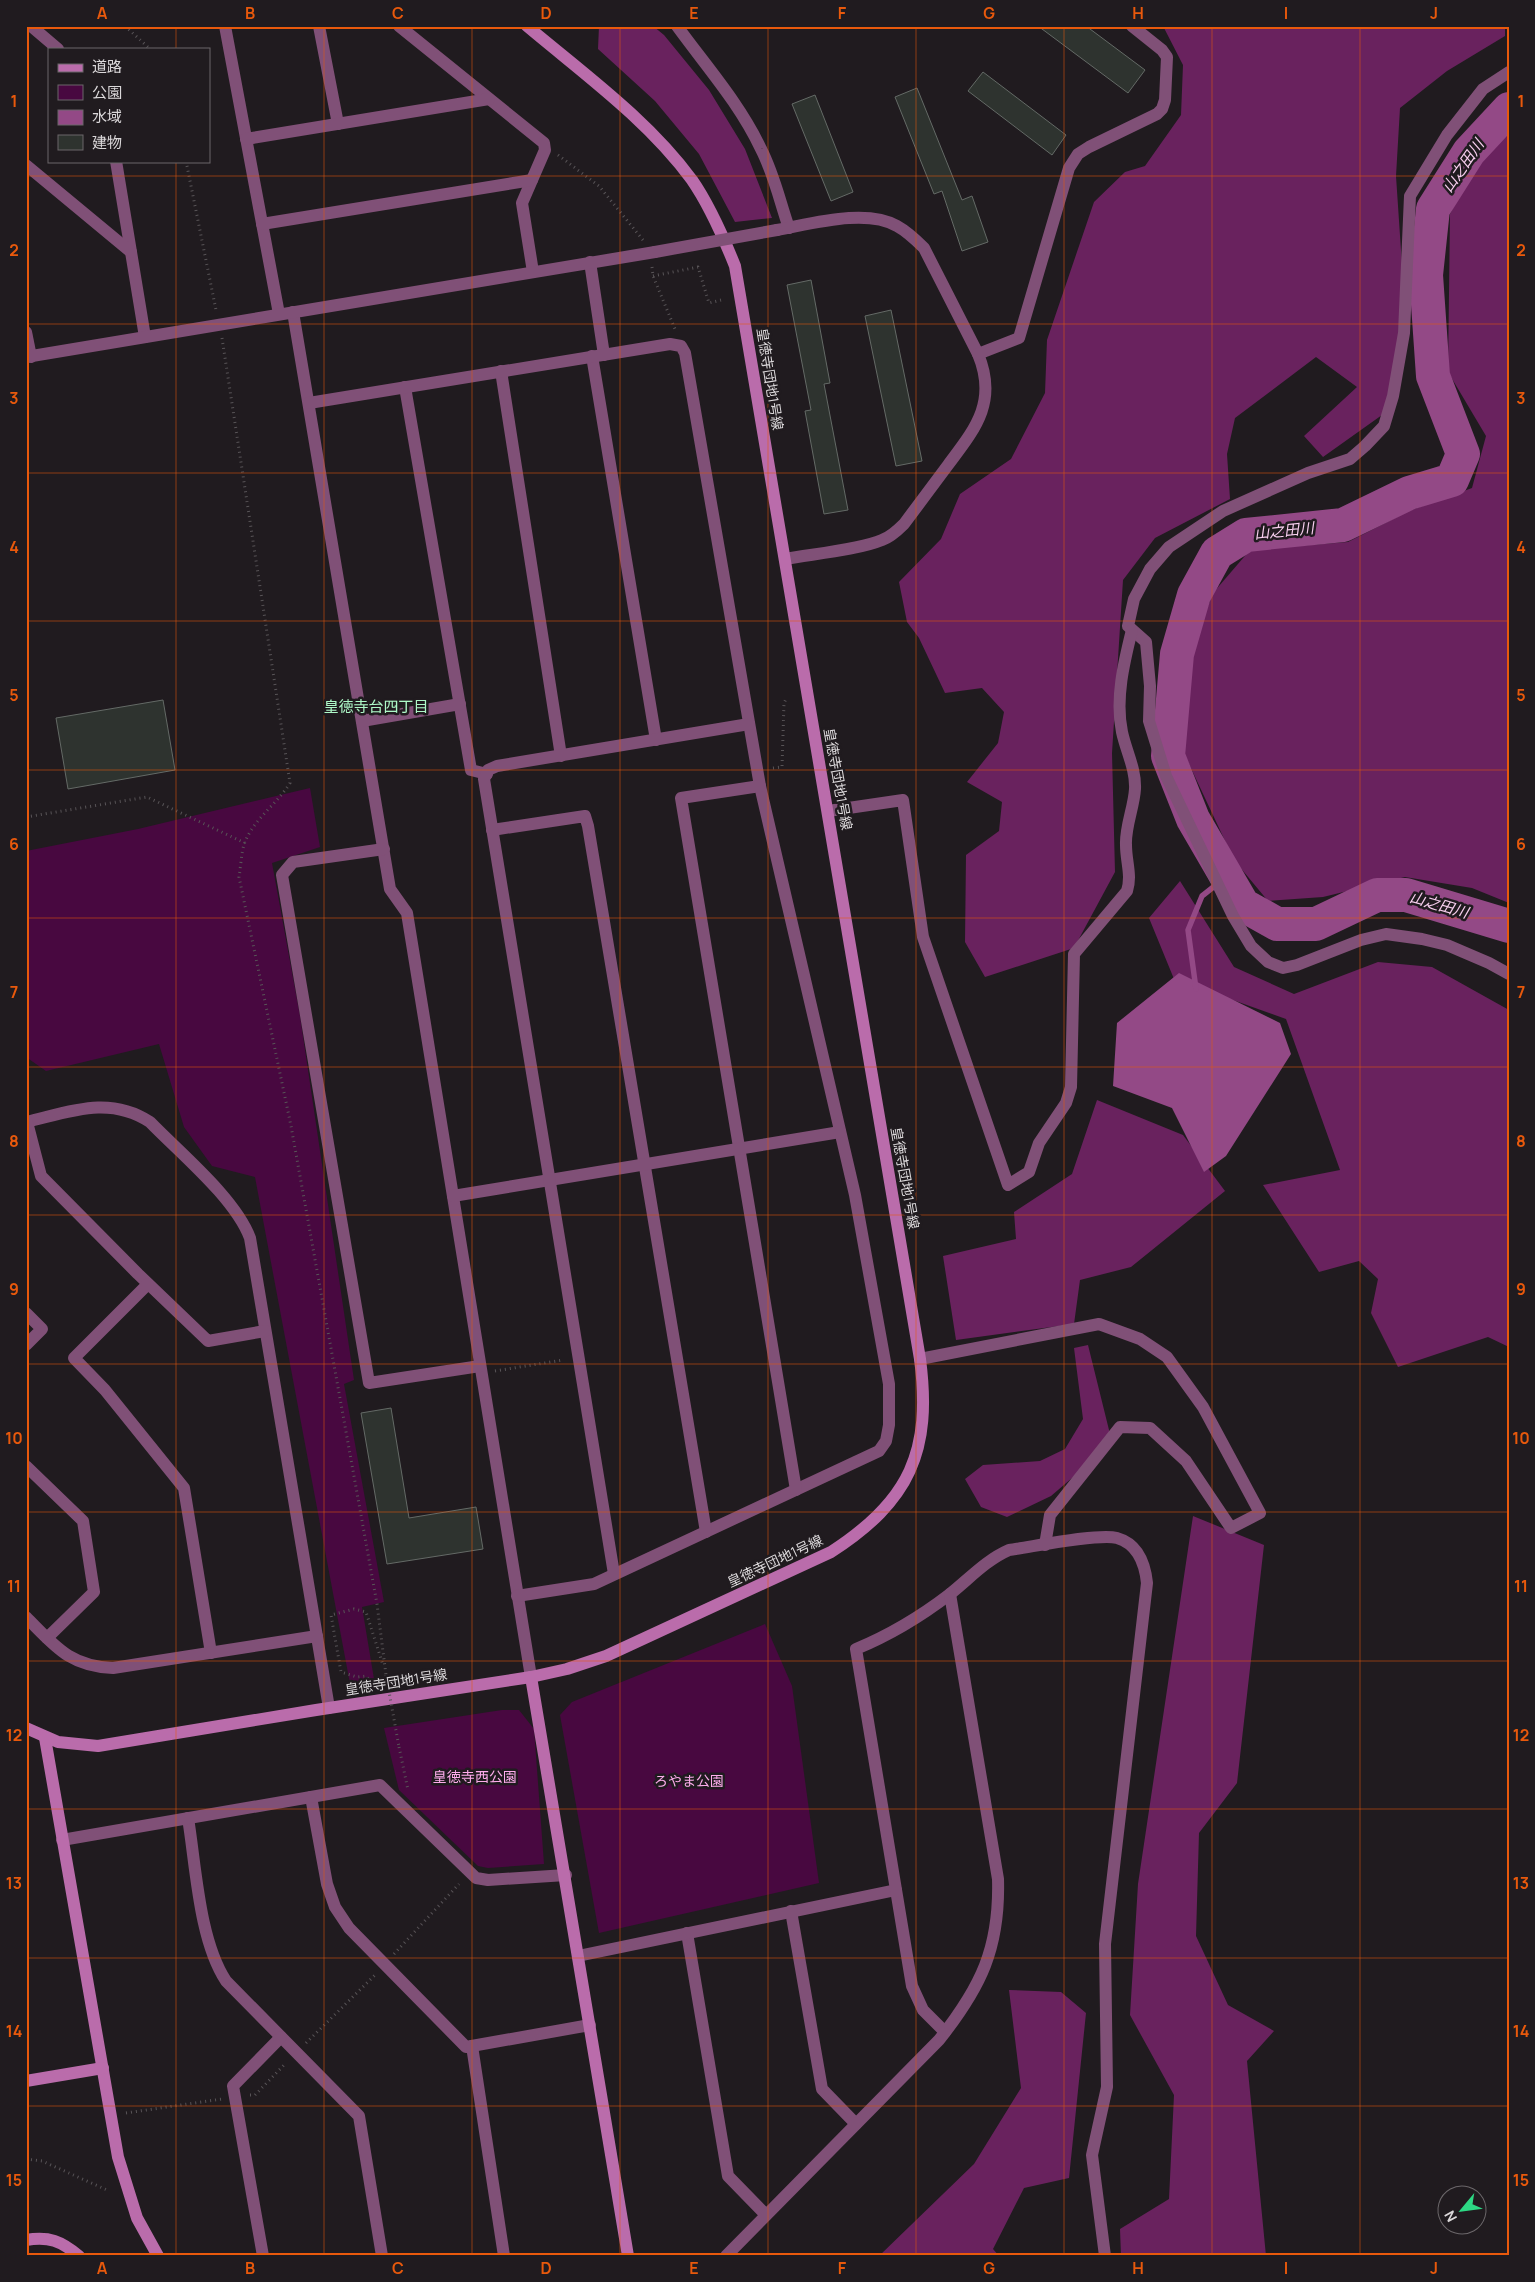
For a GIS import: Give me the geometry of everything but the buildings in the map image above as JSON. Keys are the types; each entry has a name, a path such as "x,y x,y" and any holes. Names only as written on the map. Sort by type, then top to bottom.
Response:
{"street":[{"path":"30,26 57,48"},
{"path":"225,26 279,314"},
{"path":"319,26 338,124"},
{"path":"398,26 544,143 545,150 522,203 533,272"},
{"name":"皇徳寺団地1号線","path":"26,1728 45,1738 72,1745 98,1746 531,1677 567,1669 606,1656 831,1552 858,1535 897,1494 910,1471 924,1424 925,1392 920,1358 735,266 720,228 692,181 659,141 602,89 527,26"},
{"path":"677,26 736,106 755,137 771,171 783,229"},
{"path":"978,354 1019,338 1069,168 1078,154 1157,114 1162,109 1165,100 1167,56 1132,26"},
{"path":"1509,72 1482,89 1446,134 1410,196 1404,333 1393,396 1384,426 1366,446 1350,459 1308,473 1223,511 1169,547 1150,569 1134,599 1128,626 1146,642 1150,686 1149,721 1166,776 1233,916 1251,946 1268,962 1284,968 1297,966 1362,940 1386,934 1447,945 1509,974"},
{"path":"246,139 489,99"},
{"path":"116,162 145,337"},
{"path":"26,165 131,252"},
{"path":"262,224 532,180"},
{"path":"26,332 29,357 783,229 857,217 877,219 896,225 912,235 924,248 978,354 984,369 986,390 976,427 904,524 895,533 882,540 785,558"},
{"path":"590,262 598,356 656,740"},
{"path":"293,312 390,889 408,913 517,1596 566,1875 628,2256"},
{"path":"309,403 670,344 681,346 688,366 760,786 855,1195 890,1384 890,1425 886,1440 880,1451 594,1584 517,1596"},
{"path":"501,371 561,756"},
{"path":"406,387 471,770 487,774"},
{"path":"828,811 903,800 923,937 1008,1185 1029,1172 1039,1143 1066,1102 1071,1087 1074,954 1127,891 1130,880 1126,845 1135,788 1133,772 1122,731 1121,696 1124,662 1132,630"},
{"path":"362,721 460,704"},
{"path":"614,1574 484,779 488,770 497,766 749,724"},
{"path":"760,786 681,798 796,1490"},
{"path":"492,830 585,816 706,1532"},
{"path":"384,849 293,862 282,875 369,1383 481,1370"},
{"path":"265,1331 208,1341 148,1284 41,1176 27,1122 93,1106 136,1113 150,1122 220,1193 245,1226 250,1238 329,1708"},
{"path":"453,1196 840,1132"},
{"path":"148,1284 74,1358 105,1390 184,1488 211,1653"},
{"path":"26,1313 42,1328 26,1345"},
{"path":"920,1358 1099,1324 1140,1340 1167,1357 1203,1407 1260,1513 1231,1528 1186,1461 1150,1428 1120,1427 1050,1516 1045,1545"},
{"path":"26,1466 83,1521 94,1592 47,1638"},
{"path":"945,2032 923,2010 912,1986 856,1649 886,1636 950,1594 996,1556 1009,1550 1102,1537 1118,1538 1133,1548 1141,1557 1147,1583 1105,1944 1107,2087 1092,2155 1105,2256"},
{"path":"726,2256 945,2032 978,1985 989,1957 999,1905 998,1879 950,1594"},
{"path":"26,1617 63,1654 96,1668 113,1668 317,1636"},
{"path":"45,1738 125,2184 137,2218 158,2256"},
{"path":"62,1840 380,1784 476,1878 488,1880 566,1875"},
{"path":"311,1796 327,1884 335,1907 349,1928 466,2047 590,2025"},
{"path":"188,1818 207,1937 216,1965 226,1981 359,2116 382,2256"},
{"path":"578,1956 896,1890"},
{"path":"791,1911 822,2089 856,2124"},
{"path":"687,1933 728,2176 766,2215"},
{"path":"263,2256 233,2086 281,2037"},
{"path":"472,2046 504,2256"},
{"path":"26,2082 103,2068"},
{"path":"26,2240 39,2238 59,2241 78,2256"}],"path":[{"path":"125,26 149,48"},
{"path":"545,150 560,156 599,186 642,237 651,252 653,276 681,346"},
{"path":"653,276 698,267 709,303 721,300"},
{"path":"772,768 782,767 784,703 787,697"},
{"path":"26,818 147,797 244,843"},
{"path":"481,1370 578,1357"},
{"path":"369,1683 367,1676 357,1676 341,1672 331,1615 354,1609 366,1612 386,1675 404,1772"},
{"path":"121,2114 255,2094 385,1964 470,1872"},
{"path":"26,2159 42,2161 107,2190"}],"green space":[{"path":"310,788 320,847 272,863 300,1016 354,1380 344,1384 384,1602 362,1607 375,1685 351,1689 255,1177 212,1166 184,1127 159,1044 46,1071 26,1057 26,851 138,829"},
{"name":"ろやま公園","path":"765,1624 792,1686 819,1883 599,1933 560,1715 572,1702"},
{"name":"皇徳寺西公園","path":"502,1710 519,1710 534,1729 544,1864 488,1868 478,1866 399,1790 384,1728"}],"shaded area":[{"path":"599,26 653,26 664,35 709,90 745,149 772,218 735,222 699,154 655,101 598,49"},
{"path":"1163,26 1505,26 1505,36 1447,71 1400,108 1396,176 1403,280 1395,371 1382,415 1323,457 1304,436 1357,387 1316,357 1235,418 1227,454 1230,499 1155,538 1123,580 1112,753 1115,872 1074,948 985,977 965,942 966,855 999,831 1002,802 967,782 998,743 1004,712 982,688 945,693 919,638 907,622 899,582 941,539 960,494 1011,459 1045,393 1047,340 1094,202 1125,172 1145,166 1181,115 1183,65"},
{"path":"1509,134 1509,903 1472,888 1405,877 1323,897 1268,901 1234,860 1182,749 1189,655 1213,593 1250,550 1348,542 1409,511 1472,488 1486,436 1448,372 1450,214 1479,159"},
{"path":"1180,881 1234,967 1294,994 1378,962 1432,967 1509,1010 1509,1347 1488,1337 1398,1367 1371,1313 1378,1279 1359,1261 1319,1272 1263,1185 1340,1170 1286,1019 1174,979 1149,918"},
{"path":"1097,1100 1183,1135 1225,1191 1131,1267 1080,1280 1074,1324 956,1340 943,1256 1016,1239 1014,1212 1072,1174"},
{"path":"1088,1345 1110,1434 1086,1466 1051,1496 1007,1517 981,1507 965,1479 983,1465 1040,1461 1065,1449 1083,1419 1074,1348"},
{"path":"1193,1516 1264,1545 1237,1783 1199,1833 1196,1936 1228,2005 1274,2031 1247,2061 1266,2256 1121,2256 1120,2229 1169,2199 1174,2095 1130,2015 1138,1884"},
{"path":"1009,1990 1061,1992 1086,2013 1069,2178 1024,2188 993,2249 999,2256 879,2256 974,2164 1021,2088"}],"water":[{"path":"1179,973 1280,1023 1291,1054 1226,1156 1204,1172 1172,1108 1113,1086 1117,1023"}],"waterway":[{"name":"山之田川","path":"1509,109 1469,152 1433,209 1426,275 1433,376 1463,454 1452,480 1409,493 1343,525 1246,535 1217,553 1194,595 1177,654 1168,756 1193,819 1243,905 1277,924 1316,924 1377,895 1406,895 1509,926"},
{"path":"1196,989 1188,930 1202,896 1226,877"}],"district":[{"name":"皇徳寺台四丁目","path":"376,707"}]}
